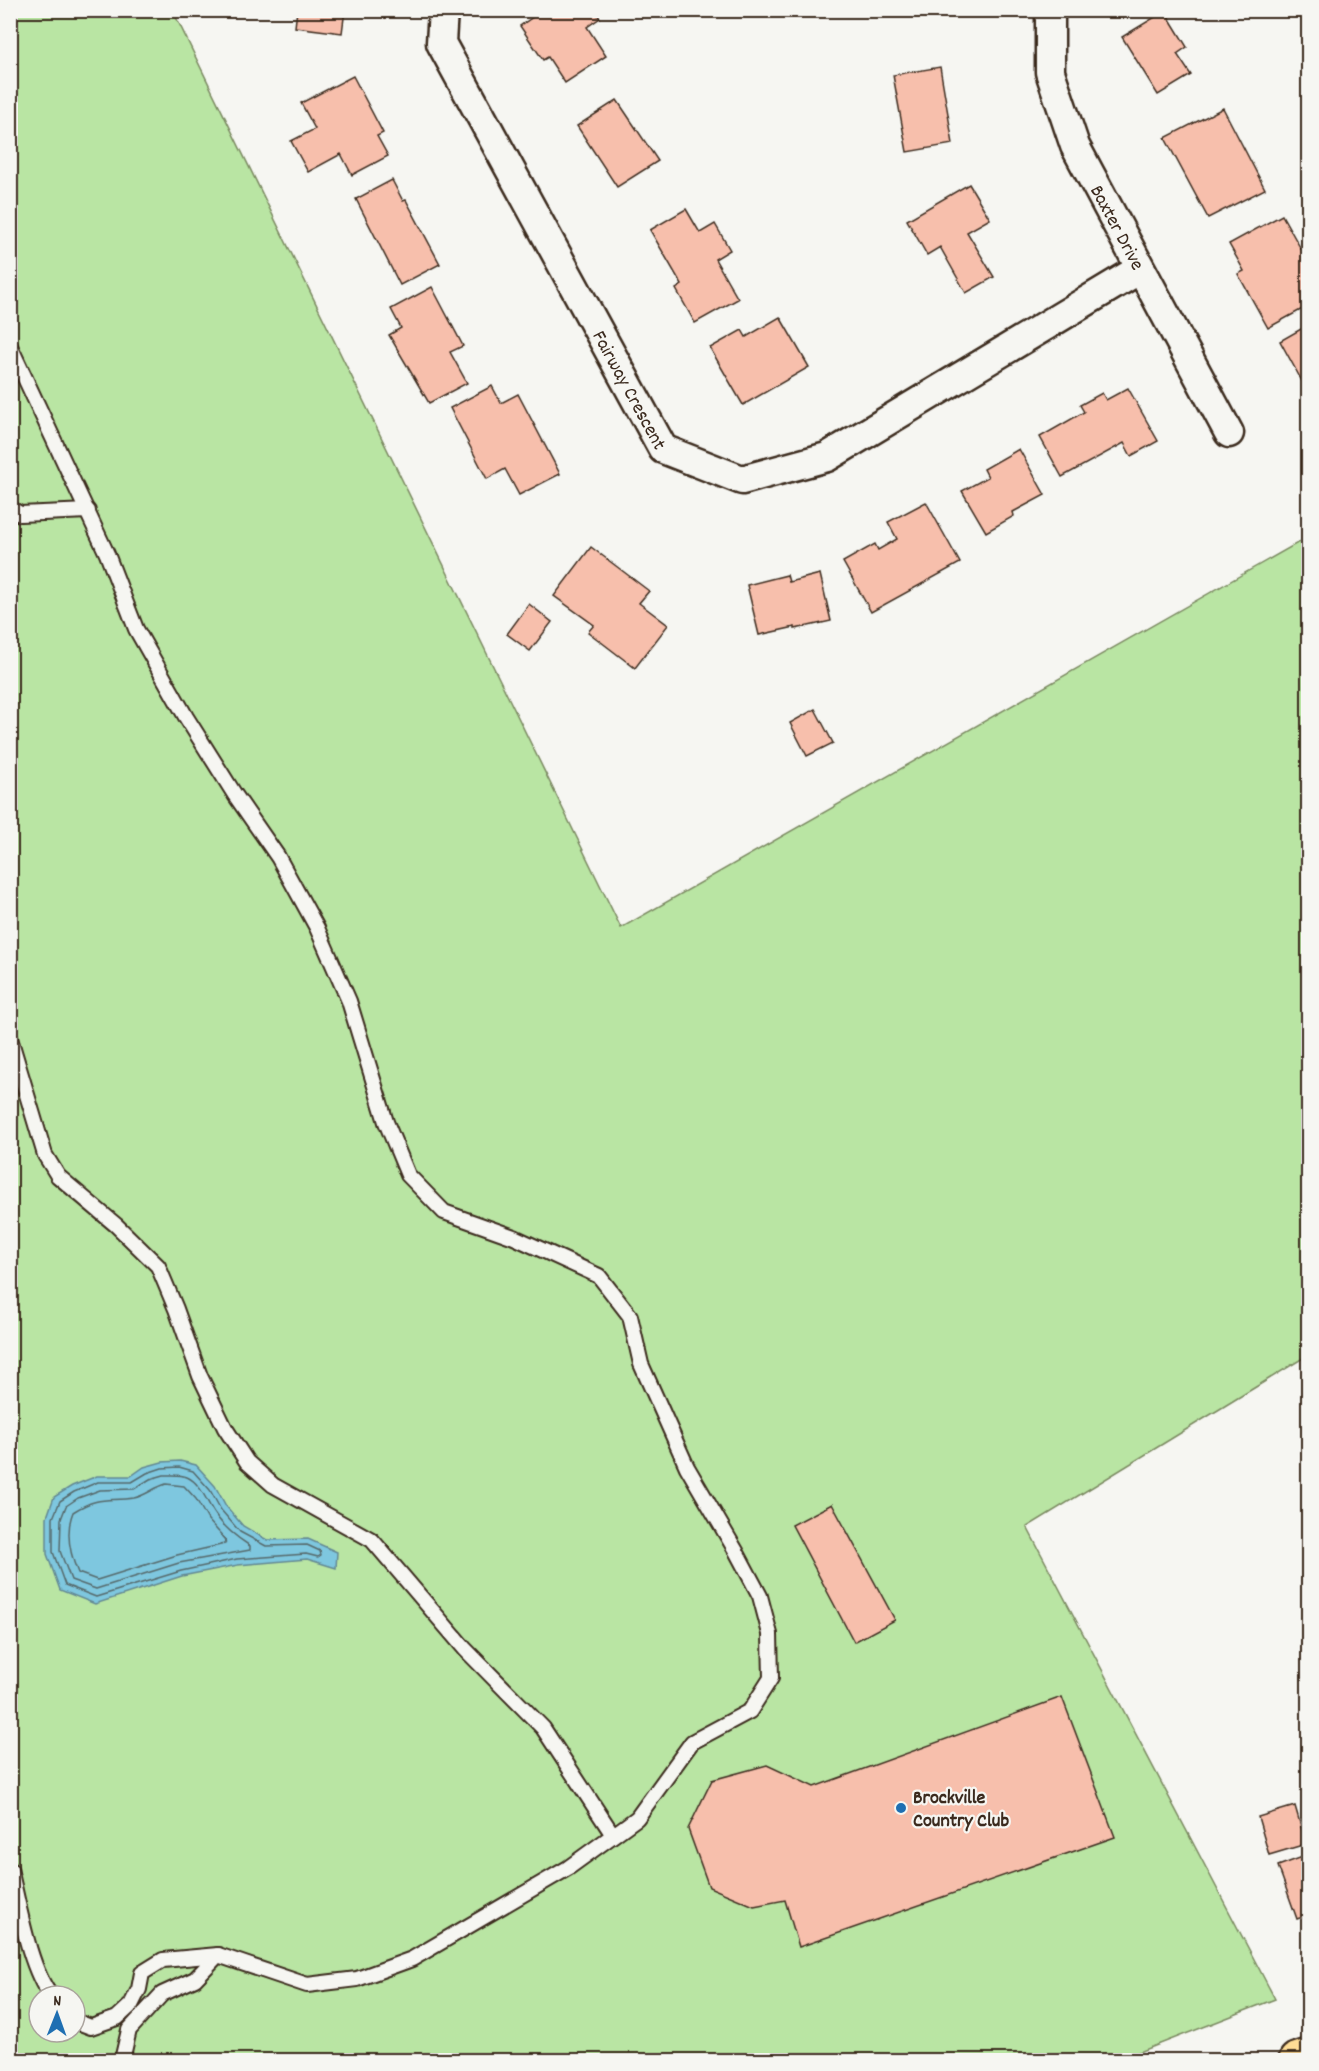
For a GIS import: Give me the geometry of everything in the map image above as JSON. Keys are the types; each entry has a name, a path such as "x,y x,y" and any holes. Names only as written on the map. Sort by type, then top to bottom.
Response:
{"main road":[{"path":"1296,2061 1308,2056"}],"street":[{"name":"Fairway Crescent","path":"443,10 441,43 663,449 742,480 827,458 1140,269"},
{"name":"Baxter Drive","path":"1050,10 1050,72 1075,146 1229,433"}],"lane":[{"path":"10,346 88,511 136,629 186,717 235,795 278,857 317,928 350,1001 386,1122 408,1175 444,1212 514,1237 599,1276 630,1316 641,1364 687,1467 760,1596 770,1634 771,1678 750,1711 692,1742 637,1818 568,1868 412,1959 357,1979 307,1985 218,1955 163,1960 142,1973 139,1989 131,2005 117,2018 91,2027 87,2026"},
{"path":"10,508 20,514 88,511"},
{"path":"10,1038 45,1155 58,1176 116,1224 158,1266 200,1376 225,1428 247,1462 273,1485 372,1540 465,1649 543,1728 613,1836"},
{"path":"10,1869 25,1931 42,1984"},
{"path":"122,2061 129,2030 162,1994 195,1979 218,1955"}],"green space":[{"name":"Brockville Country Club","path":"10,11 173,11 621,928 1308,537 1308,1355 1027,1527 1275,1999 1119,2060 11,2060"}],"water":[{"path":"180,1461 196,1465 215,1486 226,1506 243,1526 267,1540 308,1539 337,1552 336,1568 307,1559 238,1565 182,1576 95,1604 60,1590 47,1554 47,1517 54,1497 72,1486 97,1476 131,1476 144,1467 162,1462"}],"building":[{"path":"297,10 345,10 342,33 295,27"},
{"path":"543,10 594,10 600,18 587,27 606,56 565,83 548,57 543,60 520,26"},
{"path":"1165,11 1187,47 1177,54 1191,75 1158,95 1122,37"},
{"path":"940,67 953,144 907,152 893,75"},
{"path":"353,76 383,133 377,136 388,156 352,175 341,154 308,172 291,141 315,129 301,103"},
{"path":"617,100 658,161 617,187 577,126"},
{"path":"1223,108 1265,189 1208,218 1165,138"},
{"path":"392,180 403,201 406,200 440,264 400,285 356,199"},
{"path":"969,184 990,219 967,232 994,277 966,293 940,247 927,255 907,220"},
{"path":"686,209 700,233 715,224 730,250 715,259 738,299 695,323 676,289 682,285 650,230"},
{"path":"1282,215 1301,249 1308,245 1308,306 1268,328 1238,274 1244,271 1229,244"},
{"path":"432,287 463,346 450,352 467,383 429,403 389,335 401,328 391,309"},
{"path":"780,317 809,367 743,405 710,348 742,330 746,337"},
{"path":"1308,325 1308,392 1280,341"},
{"path":"492,386 501,403 518,394 560,474 519,495 505,469 487,479 450,408"},
{"path":"1128,388 1158,441 1131,456 1124,443 1062,477 1040,437 1084,412 1080,405 1102,393 1106,400"},
{"path":"1019,449 1045,495 1013,512 1014,516 986,532 962,491 988,477 984,469"},
{"path":"926,502 960,563 871,612 843,562 875,544 878,550 897,539 888,522"},
{"path":"591,547 649,591 639,603 668,625 635,668 588,632 594,625 554,596"},
{"path":"820,574 831,621 759,635 747,585 787,575 789,582"},
{"path":"529,604 552,622 530,651 507,634"},
{"path":"815,709 833,743 807,756 790,723"},
{"path":"832,1504 895,1620 854,1642 792,1525"},
{"name":"Brockville Country Club","path":"1062,1697 1115,1837 799,1947 785,1900 754,1906 709,1887 688,1829 712,1780 767,1765 814,1787"},
{"path":"1295,1806 1306,1844 1269,1855 1258,1817"},
{"path":"1308,1855 1308,1915 1297,1919 1278,1866"}],"place":[{"name":"Brockville Country Club","path":"901,1808"}]}
